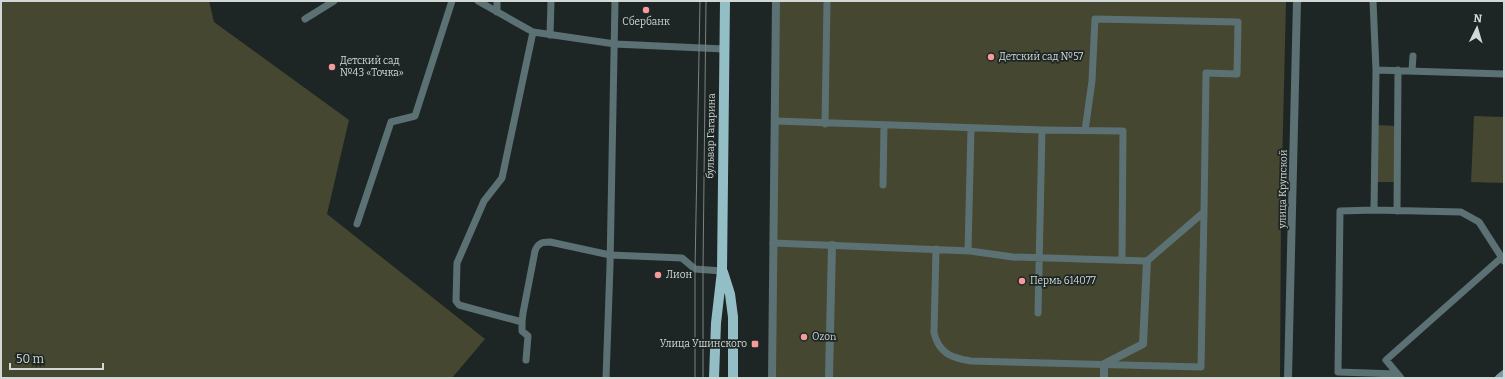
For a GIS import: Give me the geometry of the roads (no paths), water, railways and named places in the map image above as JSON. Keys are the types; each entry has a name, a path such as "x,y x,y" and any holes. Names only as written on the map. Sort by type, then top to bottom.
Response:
{"main road":[{"name":"бульвар Гагарина","path":"714,378 716,323 722,270 725,1"},
{"name":"бульвар Гагарина","path":"722,270 730,294 733,317 733,378"},
{"path":"1499,378 1504,374"}],"street":[{"path":"772,378 776,1"},
{"name":"улица Крупской","path":"1288,378 1297,1"},
{"path":"829,378 832,245"},
{"path":"1104,378 1104,364 1143,344 1147,261"}],"lane":[{"path":"305,19 334,1"},
{"path":"357,224 391,122 415,116 452,1"},
{"path":"478,1 533,32 615,44 724,49"},
{"path":"497,1 497,12"},
{"path":"550,35 551,1"},
{"path":"606,378 615,1"},
{"path":"825,124 827,1"},
{"path":"1373,1 1376,70 1374,210"},
{"path":"936,250 934,333 936,342 945,352 958,359 971,361 1201,367 1206,73 1237,74 1238,22 1095,19 1092,81 1085,131"},
{"path":"522,322 459,306 456,301 457,263 484,201 502,178 533,32"},
{"path":"1412,70 1413,56"},
{"path":"1376,70 1504,74"},
{"path":"1397,211 1398,70"},
{"path":"774,121 825,124 1123,131 1122,260"},
{"path":"883,185 884,125"},
{"path":"968,251 971,128"},
{"path":"1038,314 1042,130"},
{"path":"1374,210 1461,212 1479,222 1503,259 1386,360 1399,376 1338,372 1340,211 1374,210"},
{"path":"773,243 968,251 1013,258 1147,261 1204,212"},
{"path":"526,360 528,336 522,331 522,322 535,251 537,246 542,242 550,242 610,255 682,258 695,269 722,270"}],"tram line":[{"path":"695,378 695,269 700,1"},
{"path":"703,378 706,1"}],"place":[{"name":"Сбербанк","path":"646,10"},
{"name":"Детский сад №57","path":"991,57"},
{"name":"Детский сад №43 «Точка»","path":"332,67"},
{"name":"Лион","path":"658,275"},
{"name":"Пермь 614077","path":"1022,281"},
{"name":"Ozon","path":"804,337"},
{"name":"Улица Ушинского","path":"755,344"}]}
